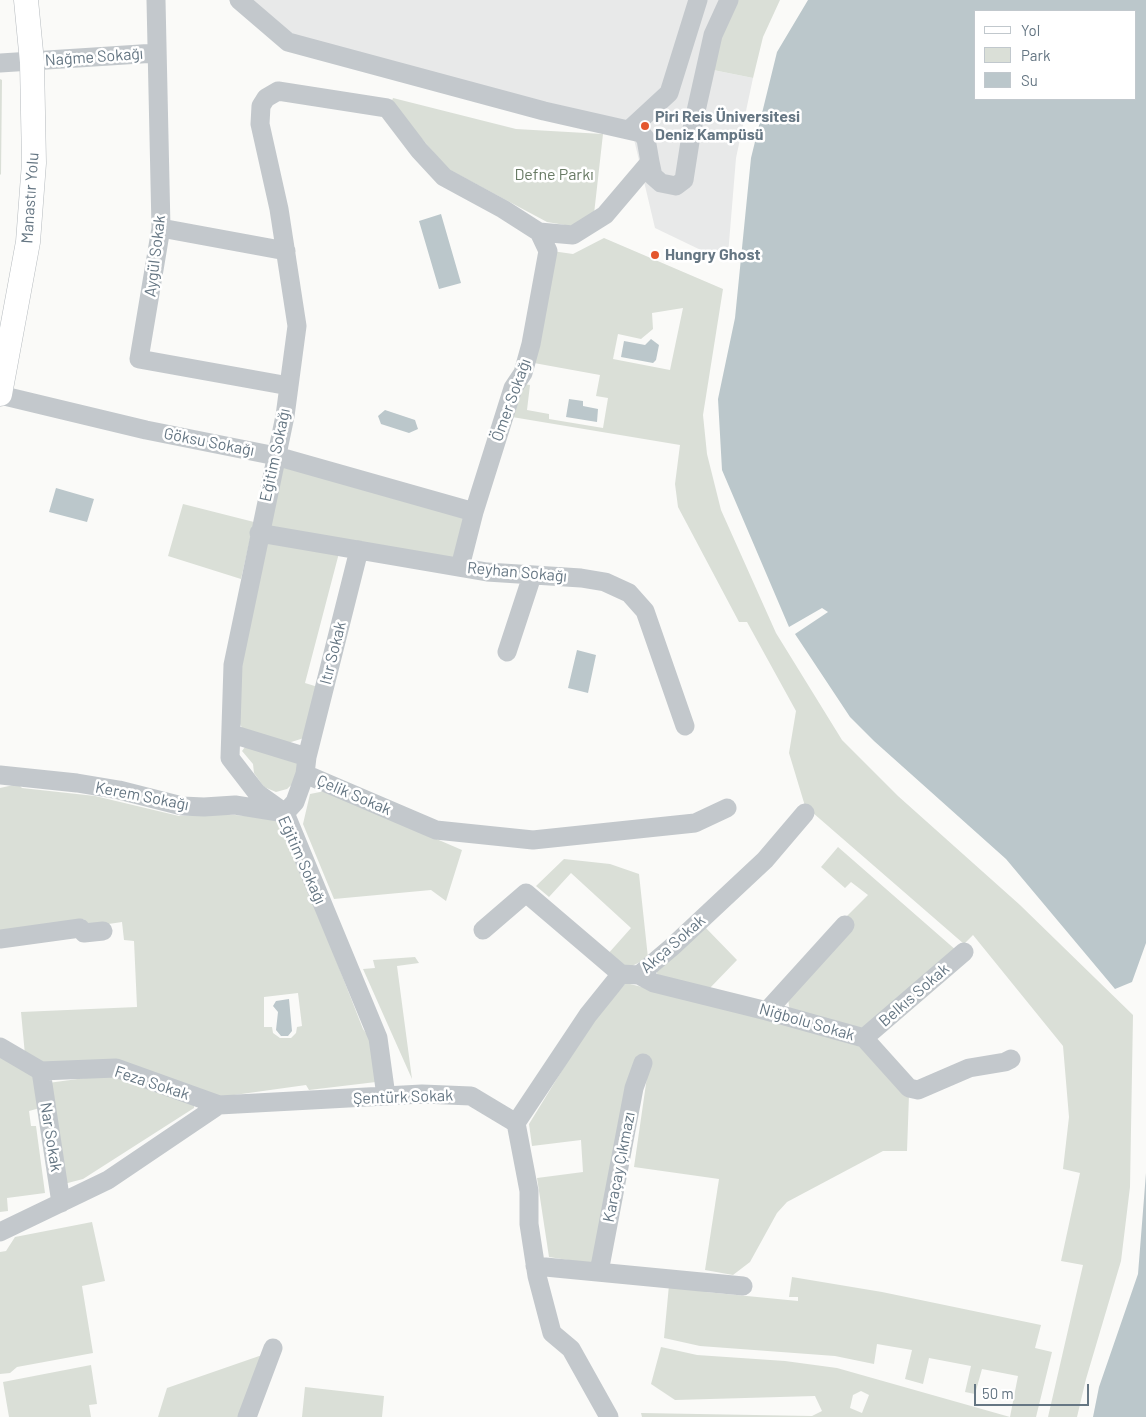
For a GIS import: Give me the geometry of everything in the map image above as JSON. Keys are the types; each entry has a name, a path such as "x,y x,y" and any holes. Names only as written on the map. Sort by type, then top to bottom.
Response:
{"main road":[{"name":"Manastır Yolu","path":"0,394 28,242 34,163 32,62 26,0"}],"street":[{"name":"Aygül Sokak","path":"156,0 161,228 139,360 289,386"},
{"path":"239,0 288,42 544,111 641,133 646,139 653,176 661,183 676,186 684,180 692,129 713,36 729,0"},
{"path":"630,129 669,93 698,0"},
{"name":"Nağme Sokağı","path":"0,63 156,53"},
{"name":"Eğitim Sokağı","path":"386,1096 378,1038 285,813 257,793 230,758 233,665 276,456 289,386 297,326 280,210 260,124 261,106 266,98 278,91 387,108 419,150 444,177 503,209 539,232"},
{"path":"539,232 573,235 605,215 650,162"},
{"path":"161,228 286,251"},
{"name":"Ömer Sokağı","path":"460,568 474,512 513,388 523,373 531,344 548,251 539,232"},
{"name":"Göksu Sokağı","path":"0,394 146,430 276,456 474,512"},
{"name":"Reyhan Sokağı","path":"259,533 460,568 532,576 582,578 605,582 629,593 645,611 685,726"},
{"name":"Itır Sokak","path":"285,813 295,802 306,765 360,550"},
{"path":"507,652 532,576"},
{"name":"Çelik Sokak","path":"232,734 306,765 436,830 532,840 694,822 727,808"},
{"name":"Kerem Sokağı","path":"0,775 94,786 182,806 235,805 285,813"},
{"name":"Akça Sokak","path":"516,1123 588,1015 630,974 672,947 765,860 805,813"},
{"name":"Niğbolu Sokak","path":"483,930 526,893 630,974 654,983 767,1011 864,1038 909,1088 918,1090 969,1068 1005,1062 1011,1059"},
{"path":"767,1011 844,925"},
{"path":"0,939 80,928 84,933 103,931"},
{"name":"Belkıs Sokak","path":"864,1038 964,952"},
{"path":"0,1047 41,1071"},
{"name":"Karaçay Çıkmazı","path":"599,1272 634,1088 644,1064"},
{"name":"Feza Sokak","path":"41,1071 116,1068 219,1106"},
{"name":"Nar Sokak","path":"41,1071 61,1204"},
{"name":"Şentürk Sokak","path":"219,1106 422,1094 471,1096 516,1123"},
{"path":"0,1232 108,1180 219,1106"},
{"path":"516,1123 529,1191 529,1224 536,1266 552,1333 571,1349 609,1417"},
{"path":"536,1266 743,1286"},
{"path":"247,1417 273,1348"}],"shaded area":[{"name":"Piri Reis Üniversitesi Deniz Kampüsü","path":"229,0 737,0 713,70 753,78 736,158 728,255 707,253 655,228 633,135 281,46"}],"green space":[{"path":"737,0 780,0 763,37 753,78 713,70 718,40"},
{"path":"0,79 2,80 1,175 0,174"},
{"name":"Defne Parkı","path":"393,98 516,129 603,134 594,214 577,227 547,222 448,169 391,103"},
{"path":"604,238 723,289 703,415 707,454 721,510 776,633 842,740 898,796 1020,905 1133,1015 1130,1187 1121,1261 1086,1379 1077,1417 1048,1417 1083,1265 1061,1261 1080,1173 1063,1169 1069,1117 1063,1046 973,935 964,944 805,806 789,753 796,711 747,622 739,622 678,507 675,484 680,445 512,417 524,384 530,385 527,410 549,414 549,419 603,428 608,398 596,396 600,375 534,363 540,258 538,249 573,254","holes":["683,308 670,370 613,359 618,334 641,339 653,329 652,313"]},
{"path":"282,465 467,515 456,560 269,526"},
{"path":"183,504 254,522 241,579 168,556"},
{"path":"267,540 339,553 305,683 318,687 304,738 288,743 242,728 240,724 239,673"},
{"path":"248,743 300,762 301,776 287,789 276,792 264,787 254,773 253,764 242,751"},
{"path":"18,784 22,788 95,796 179,816 222,814 273,818 284,827 363,1029 372,1041 376,1082 309,1090 306,1085 220,1097 42,1064 25,1055 21,1012 137,1007 134,941 124,940 122,922 88,927 84,919 0,932 0,788","holes":["298,993 302,1026 297,1027 296,1033 291,1038 280,1038 273,1033 272,1027 264,1027 264,997"]},
{"path":"325,791 462,850 446,901 431,890 334,899 303,824 310,794"},
{"path":"838,847 957,951 863,1031 790,1011 787,994 843,920 868,895 851,882 845,888 821,867"},
{"path":"564,859 610,864 639,874 648,958 628,968 607,955 631,928 571,873 549,897 536,886"},
{"path":"704,926 737,960 709,989 658,976 656,970"},
{"path":"415,957 419,963 397,966 412,1079 363,969 375,968 373,960"},
{"path":"626,983 855,1040 909,1095 907,1151 883,1151 787,1202 777,1213 750,1262 733,1275 705,1270 719,1179 634,1167 649,1063 594,1264 549,1257 537,1178 583,1172 581,1140 532,1146 529,1124 593,1020"},
{"path":"0,1056 35,1078 40,1108 29,1111 31,1126 36,1126 45,1193 7,1198 8,1211 0,1212"},
{"path":"115,1074 194,1103 194,1108 83,1179 64,1184 48,1083"},
{"path":"92,1222 105,1281 82,1286 93,1353 17,1367 10,1373 0,1374 0,1252 6,1251 15,1237"},
{"path":"792,1277 882,1292 1041,1325 1035,1348 1052,1352 1036,1417 1010,1417 1018,1376 982,1369 975,1394 965,1392 971,1366 929,1358 923,1384 905,1379 912,1350 877,1344 874,1364 835,1356 700,1346 664,1338 669,1285 706,1289 706,1292 798,1301 798,1297 789,1297"},
{"path":"661,1347 697,1355 785,1361 837,1368 1010,1417 642,1417 641,1413 812,1416 822,1411 815,1396 675,1400 651,1384","holes":["861,1391 869,1395 862,1413 850,1408 853,1395"]},
{"path":"265,1354 241,1417 158,1417 167,1388"},
{"path":"91,1365 97,1404 89,1405 91,1417 9,1417 3,1382"},
{"path":"305,1387 384,1396 382,1417 302,1417"}],"water":[{"path":"808,0 1146,0 1146,943 1132,982 1115,989 1006,859 874,741 850,717 795,634 828,612 822,608 789,627 722,470 718,399 735,318 751,158 777,52"},
{"path":"441,214 461,283 439,289 419,221"},
{"path":"651,339 659,345 656,360 653,363 621,357 624,341 645,345"},
{"path":"569,399 583,401 583,406 598,409 597,422 566,417"},
{"path":"385,410 415,420 418,429 409,433 381,424 378,416"},
{"path":"56,488 94,499 87,522 49,512"},
{"path":"577,650 596,655 588,693 568,688"},
{"path":"289,999 292,1031 288,1036 281,1036 276,1030 278,1012 273,1006 276,1001"},
{"path":"1146,1173 1146,1417 1093,1417 1099,1387 1138,1274"}],"place":[{"name":"Piri Reis Üniversitesi Deniz Kampüsü","path":"645,126"},
{"name":"Hungry Ghost","path":"655,255"}]}
